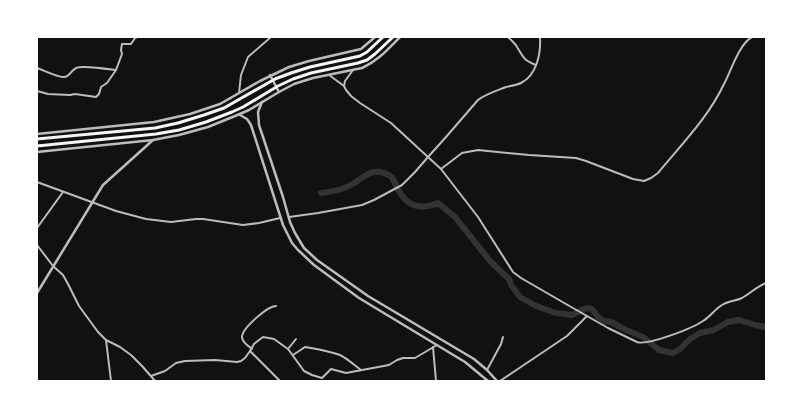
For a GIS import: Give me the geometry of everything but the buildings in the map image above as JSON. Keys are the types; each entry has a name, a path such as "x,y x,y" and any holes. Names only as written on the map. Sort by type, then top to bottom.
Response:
{"highway":[{"path":"37,139 155,128 184,122 224,108 269,82 291,73 310,67 360,56 367,52 383,37"},
{"path":"37,146 156,134 206,122 243,107 278,86 293,79 311,73 362,62 370,58 393,37"}],"street":[{"path":"37,91 48,94 75,94 96,97 115,70 122,54 122,44 131,44 137,37"},
{"path":"239,93 241,75 248,57 271,37"},
{"path":"37,134 154,122 175,118 227,101 270,75 288,67 357,51 366,46 376,37"},
{"path":"37,152 153,140 195,131 239,115 294,84 369,65 400,37"},
{"path":"508,37 517,45 524,59 536,65"},
{"path":"288,217 318,213 362,204 374,200 402,185 478,100 484,96 521,83 530,76 536,65 540,37"},
{"path":"441,169 462,153 478,150 576,158 634,179 644,181 658,174 709,111 743,44 752,37"},
{"path":"37,68 64,77 69,76 79,67 115,70"},
{"path":"344,86 345,81 353,70"},
{"path":"270,75 278,92"},
{"path":"330,75 344,86 356,100 391,123 441,169 478,217 513,272 608,328 637,342 650,342 696,326 706,320 723,304 743,297 757,287 766,284"},
{"path":"262,102 258,112 259,125 283,197 288,217 294,233 310,254 368,296 474,360 497,381"},
{"path":"239,115 247,119 251,125 280,218 292,243 304,257 360,298 466,362 488,381"},
{"path":"37,293 101,188 153,140"},
{"path":"37,182 116,211 146,219 171,222 196,219 242,225 280,218"},
{"path":"37,228 63,192"},
{"path":"37,245 53,266 60,272 79,306 91,323 106,340 126,350 139,362 155,381"},
{"path":"276,306 270,307 251,323 243,333 242,337 243,341 280,381"},
{"path":"500,381 567,336 587,316"},
{"path":"151,376 185,361 241,361 245,358 254,344 263,337 274,339 288,349 304,371 320,378 324,377 331,369 346,373 389,365 396,360 403,358 416,358 437,345"},
{"path":"486,370 501,344 503,337"},
{"path":"288,349 296,339"},
{"path":"106,340 111,381"},
{"path":"293,355 305,347 322,350 345,358 361,370"},
{"path":"433,347 436,381"}],"waterway":[{"path":"321,193 344,188 370,173 379,172 388,174 406,201 416,206 426,206 438,203 455,217 490,261 509,279 511,285 520,297 536,306 556,313 572,315 587,308 592,309 598,317 604,321 611,322 643,337 659,350 673,353 700,333 714,330 728,322 739,320 766,327"}]}
